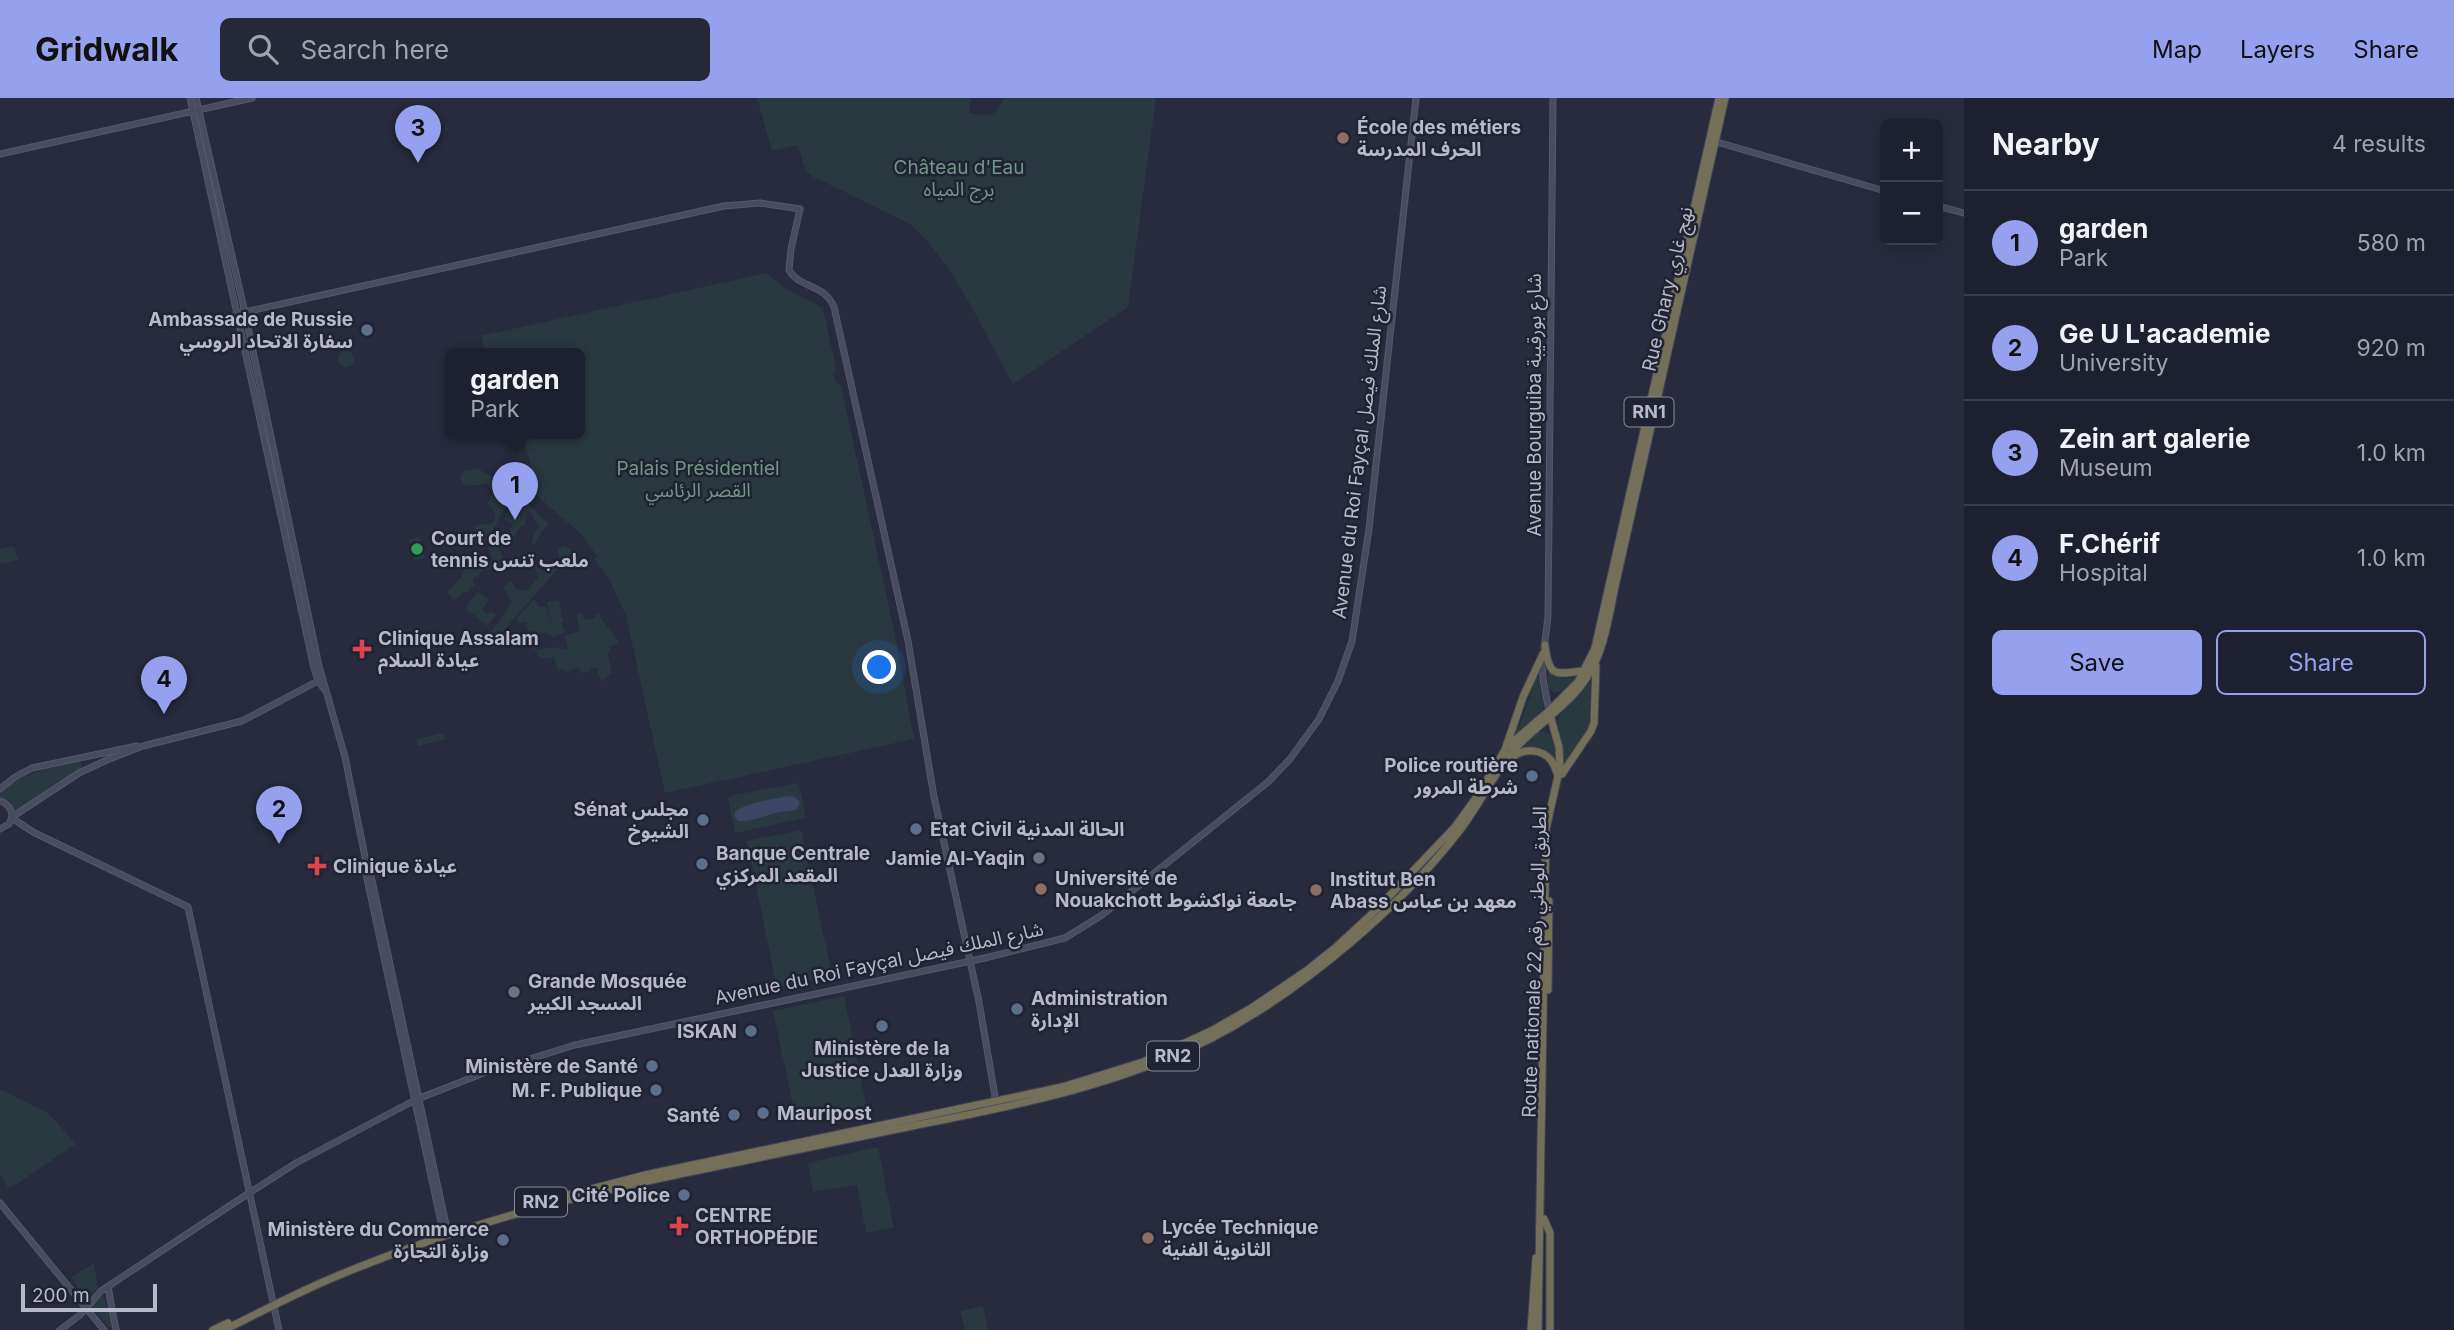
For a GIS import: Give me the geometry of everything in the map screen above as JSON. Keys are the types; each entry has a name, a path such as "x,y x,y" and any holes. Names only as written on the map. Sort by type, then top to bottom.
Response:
{"highway":[{"name":"Rue Ghary نهج غاري","path":"1590,674 1719,98"},
{"name":"Rue Ghary نهج غاري","path":"1550,714 1590,674 1597,660 1726,98"},
{"path":"1545,645 1548,662 1555,671 1566,675 1590,674 1594,723 1587,738 1569,761 1555,796"},
{"path":"1506,747 1522,697 1543,654"},
{"name":"RN2","path":"998,1105 1101,1076 1165,1053 1233,1019 1306,971 1375,911 1440,844 1476,799 1506,747 1550,714"},
{"name":"RN2","path":"213,1330 446,1233 558,1197 632,1178 1085,1087 1167,1059 1224,1031 1282,995 1382,914 1460,831 1514,750 1550,714"},
{"name":"Route nationale 22 الطريق الوطني رقم","path":"1550,714 1560,757 1558,783"},
{"path":"1504,763 1518,753 1537,751 1553,762 1558,783"},
{"name":"Route nationale 22 الطريق الوطني رقم","path":"1540,1330 1549,848 1555,796"},
{"name":"Route nationale 22 الطريق الوطني رقم","path":"1540,1330 1545,850 1548,814 1555,796"},
{"path":"1544,1219 1550,1233 1550,1330"},
{"path":"1531,1330 1534,1266 1539,1251"},
{"name":"RN2","path":"224,1330 273,1303"}],"street":[{"path":"190,98 245,313 321,679"},
{"path":"195,98 195,111 236,314 321,679 327,691 345,757 367,864 366,874 446,1233"},
{"path":"0,154 252,98"},
{"name":"Avenue du Roi Fayçal شارع الملك فيصل","path":"60,1330 80,1315 96,1295 249,1192 296,1163 417,1099 481,1073 575,1045 1056,941 1097,920 1274,776 1319,719 1332,695 1352,641 1369,529 1416,98"},
{"name":"Avenue Bourguiba شارع بورقيبة","path":"1550,714 1543,678 1543,654 1548,617 1553,98"},
{"path":"1717,142 1880,190"},
{"path":"236,314 724,206 760,203 800,209 789,270 796,278 825,293 834,307 908,640 934,797 998,1105"},
{"path":"1943,207 1964,213"},
{"path":"0,829 8,825 12,817 79,773 143,746 242,721 321,679"},
{"path":"0,789 32,768 143,746"},
{"path":"0,801 9,806 12,817 26,829"},
{"path":"8,825 26,829 188,907 279,1330"},
{"path":"0,1203 104,1330"},
{"path":"108,1287 116,1330"}],"green space":[{"name":"Château d'Eau برج المياه","path":"757,98 971,98 969,113 987,115 997,110 1004,98 1156,98 1128,307 1013,384 955,279 927,241 910,224 812,176 805,170 798,145 772,151"},
{"name":"Palais Présidentiel القصر الرئاسي","path":"766,273 783,287 823,308 836,368 833,374 835,382 841,386 895,635 914,739 665,793 626,616 610,581 594,558 597,556 579,532 538,497 524,439 585,439 585,348 484,348 481,336"},
{"path":"346,351 352,353 352,365 346,367 340,365 338,359 340,353"},
{"path":"478,469 515,492 483,546 466,542 465,539 474,536 477,525 491,524 496,518 488,503 492,493 488,484 466,486 460,479 464,471"},
{"path":"518,494 548,523 533,546 539,527 530,511 525,525 522,525 509,544 506,540 513,524 503,519"},
{"name":"Court de tennis ملعب تنس","path":"420,537 425,558 414,561 409,540"},
{"path":"497,543 506,565 496,569 488,547"},
{"path":"564,545 573,551 493,643 488,641 491,632 512,602 504,586 511,581 516,589 527,591 538,577 533,564 545,572 552,562 556,563 560,557 557,550"},
{"path":"14,546 18,560 0,564 0,549"},
{"path":"479,552 481,555 487,554 492,565 489,570 483,569 478,577 475,577 475,585 469,592 464,592 454,600 447,592 459,580 470,559"},
{"path":"478,592 489,600 482,610 496,615 487,626 467,609 467,605"},
{"path":"534,599 540,607 546,606 551,625 547,602 559,600 563,622 557,624 562,624 565,632 553,637 546,632 539,634 537,648 533,650 526,622 519,623 517,618"},
{"path":"581,613 586,620 599,614 618,643 609,647 610,652 607,652 612,673 601,682 597,668 581,673 579,668 566,673 564,669 558,670 553,657 544,659 537,655 536,650 568,647 565,636 580,631 576,615"},
{"path":"1547,668 1562,679 1581,674 1564,691 1554,693 1548,687"},
{"path":"1538,672 1544,706 1533,722 1511,738 1521,722"},
{"path":"1591,680 1589,725 1564,764 1558,721 1560,714"},
{"path":"1545,731 1553,736 1557,762 1541,749 1520,748 1538,732"},
{"path":"443,733 445,740 418,746 416,739"},
{"path":"81,761 82,769 17,813 9,802 0,799 0,793 28,775"},
{"path":"797,783 806,818 735,833 728,799 734,795"},
{"path":"801,830 832,975 777,988 747,841"},
{"path":"844,996 867,1109 797,1124 773,1011"},
{"path":"0,1089 48,1113 76,1144 9,1189 0,1175"},
{"path":"878,1147 894,1228 866,1233 857,1185 813,1192 808,1163"},
{"path":"94,1263 98,1288 85,1300 71,1277"},
{"path":"103,1295 112,1319 113,1330 91,1306"},
{"path":"983,1306 988,1330 965,1330 960,1311"}],"water":[{"path":"790,796 800,802 797,809 743,821 738,821 734,816 736,811 747,806"}],"place":[{"name":"École des métiers الحرف المدرسة","path":"1343,138"},
{"name":"Zein art galerie","path":"418,163"},
{"name":"Ambassade de Russie سفارة الاتحاد الروسي","path":"367,330"},
{"name":"garden","path":"515,520"},
{"name":"Court de tennis ملعب تنس","path":"417,549"},
{"name":"Clinique Assalam عيادة السلام","path":"362,649"},
{"name":"F.Chérif","path":"164,714"},
{"name":"Police routière شرطة المرور","path":"1532,776"},
{"name":"Sénat مجلس الشيوخ","path":"703,820"},
{"name":"Etat Civil الحالة المدنية","path":"916,829"},
{"name":"Ge U L'academie","path":"279,844"},
{"name":"Jamie Al-Yaqin","path":"1039,858"},
{"name":"Banque Centrale المقعد المركزي","path":"702,864"},
{"name":"Clinique عيادة","path":"317,866"},
{"name":"Université de Nouakchott جامعة نواكشوط","path":"1041,889"},
{"name":"Institut Ben Abass معهد بن عباس","path":"1316,890"},
{"name":"Grande Mosquée المسجد الكبير","path":"514,992"},
{"name":"Administration الإدارة","path":"1017,1009"},
{"name":"Ministère de la Justice وزارة العدل","path":"882,1026"},
{"name":"ISKAN","path":"751,1031"},
{"name":"Ministère de Santé","path":"652,1066"},
{"name":"M. F. Publique","path":"656,1090"},
{"name":"Mauripost","path":"763,1113"},
{"name":"Santé","path":"734,1115"},
{"name":"Cité Police","path":"684,1195"},
{"name":"CENTRE ORTHOPÉDIE","path":"679,1226"},
{"name":"Lycée Technique الثانوية الفنية","path":"1148,1238"},
{"name":"Ministère du Commerce وزارة التجارة","path":"503,1240"}]}
